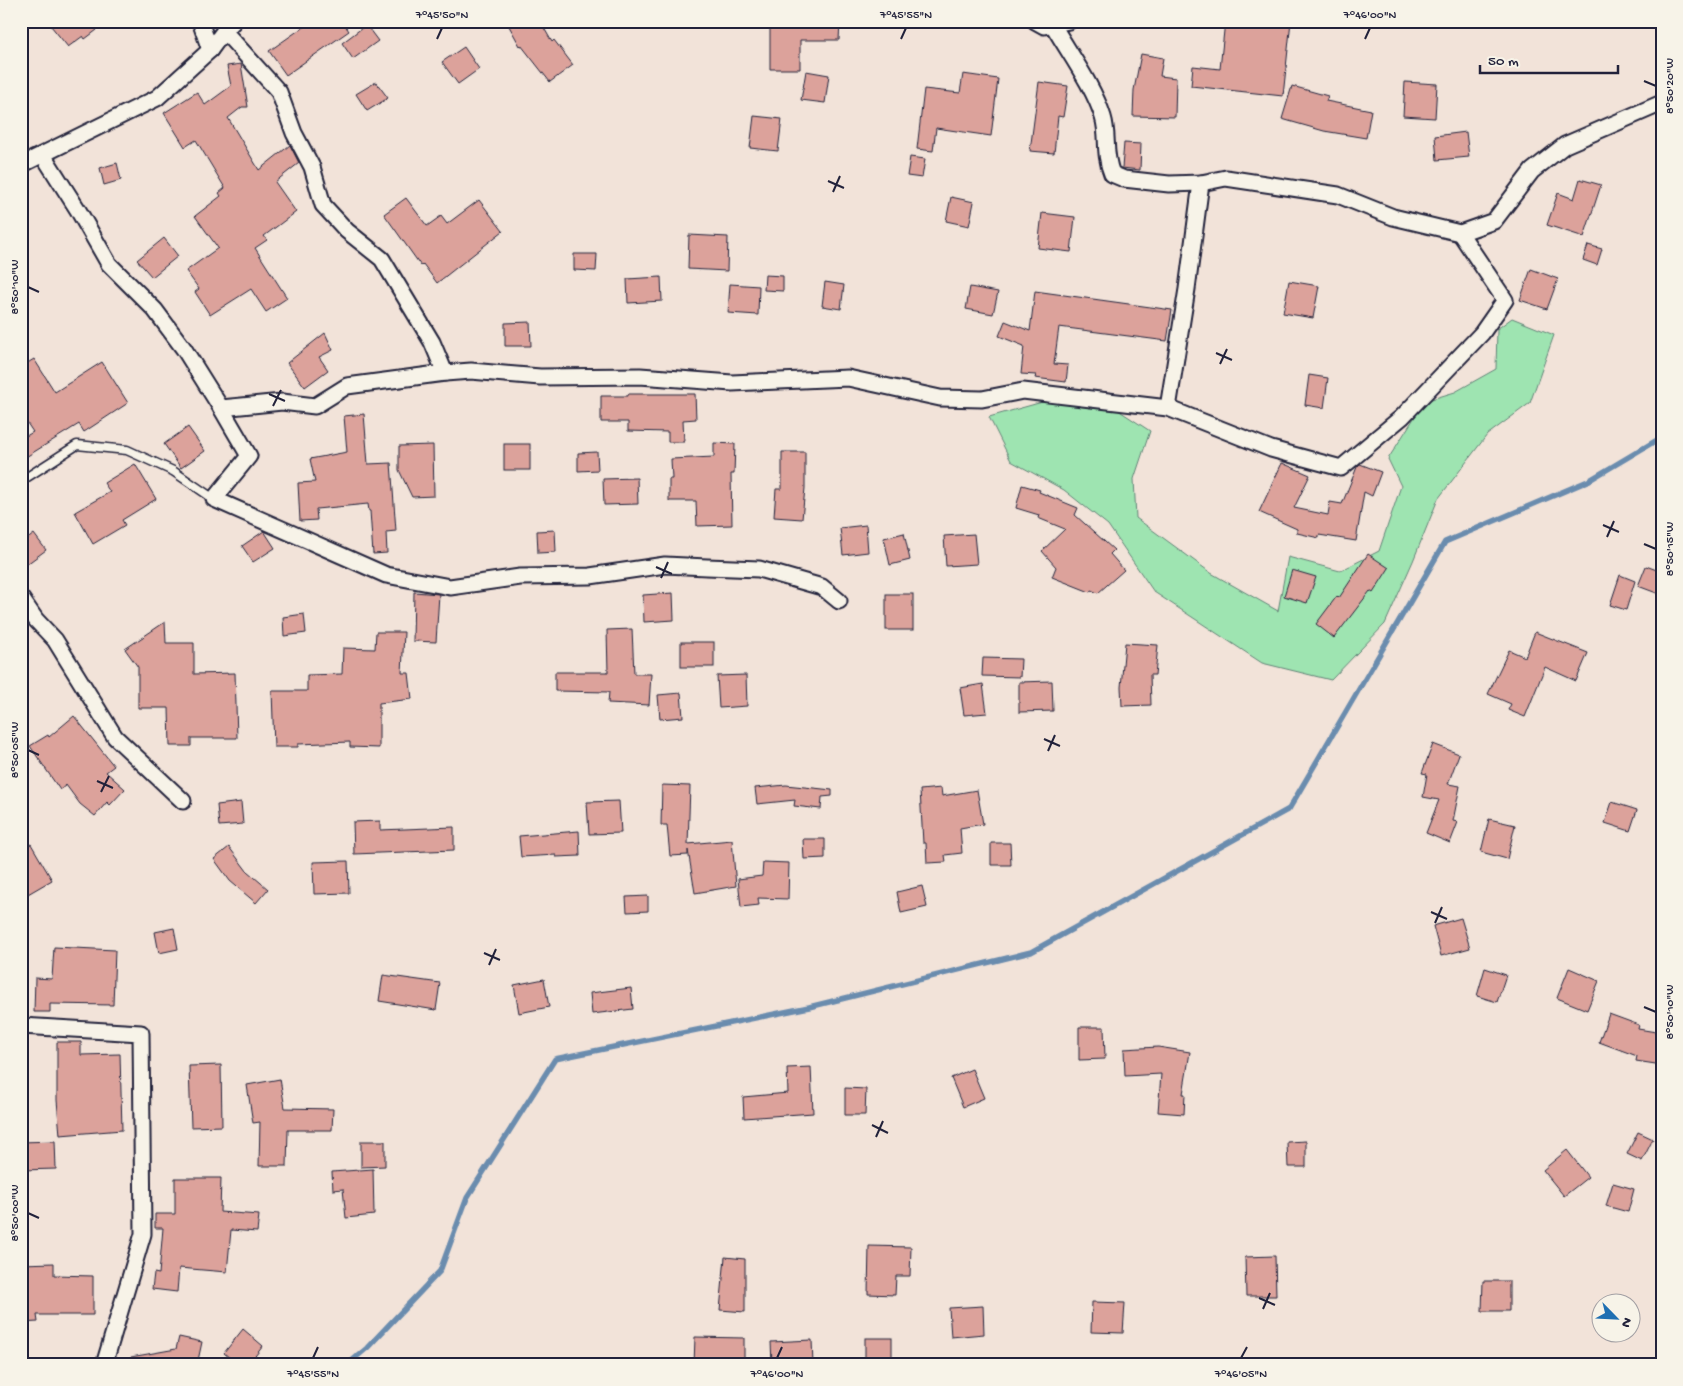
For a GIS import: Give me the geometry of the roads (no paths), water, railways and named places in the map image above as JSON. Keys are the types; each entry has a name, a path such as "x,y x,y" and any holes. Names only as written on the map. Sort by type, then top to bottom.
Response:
{"street":[{"path":"200,21 210,50"},
{"path":"1035,21 1044,26 1069,21"},
{"path":"1053,25 1099,103 1104,120 1106,161 1112,174 1124,179 1169,184 1201,183 1226,178 1338,195 1393,217 1460,234 1494,221 1532,171 1565,145 1662,103"},
{"path":"21,166 157,98 210,50 229,26 279,92 294,133 312,167 322,205 347,231 382,259 432,342 445,373"},
{"path":"43,155 109,264 155,310 184,349 250,456 214,499 386,575 450,587 520,577 590,576 665,565 759,569 822,587 839,601"},
{"path":"1168,408 1187,289 1201,183"},
{"path":"221,408 282,402 315,406 347,386 471,371 540,377 640,376 732,383 848,378 940,398 982,399 1023,391 1168,408 1271,449 1341,468 1402,417 1482,333 1505,300 1460,234"},
{"path":"21,598 36,620 55,640 114,736 183,801"},
{"path":"21,1026 141,1033 143,1234 104,1365"}],"lane":[{"path":"21,481 77,445 127,450 173,471 214,499"}],"waterway":[{"path":"347,1365 367,1348 440,1271 467,1198 555,1059 809,1007 1031,952 1289,809 1445,542 1588,481 1662,437"}]}
